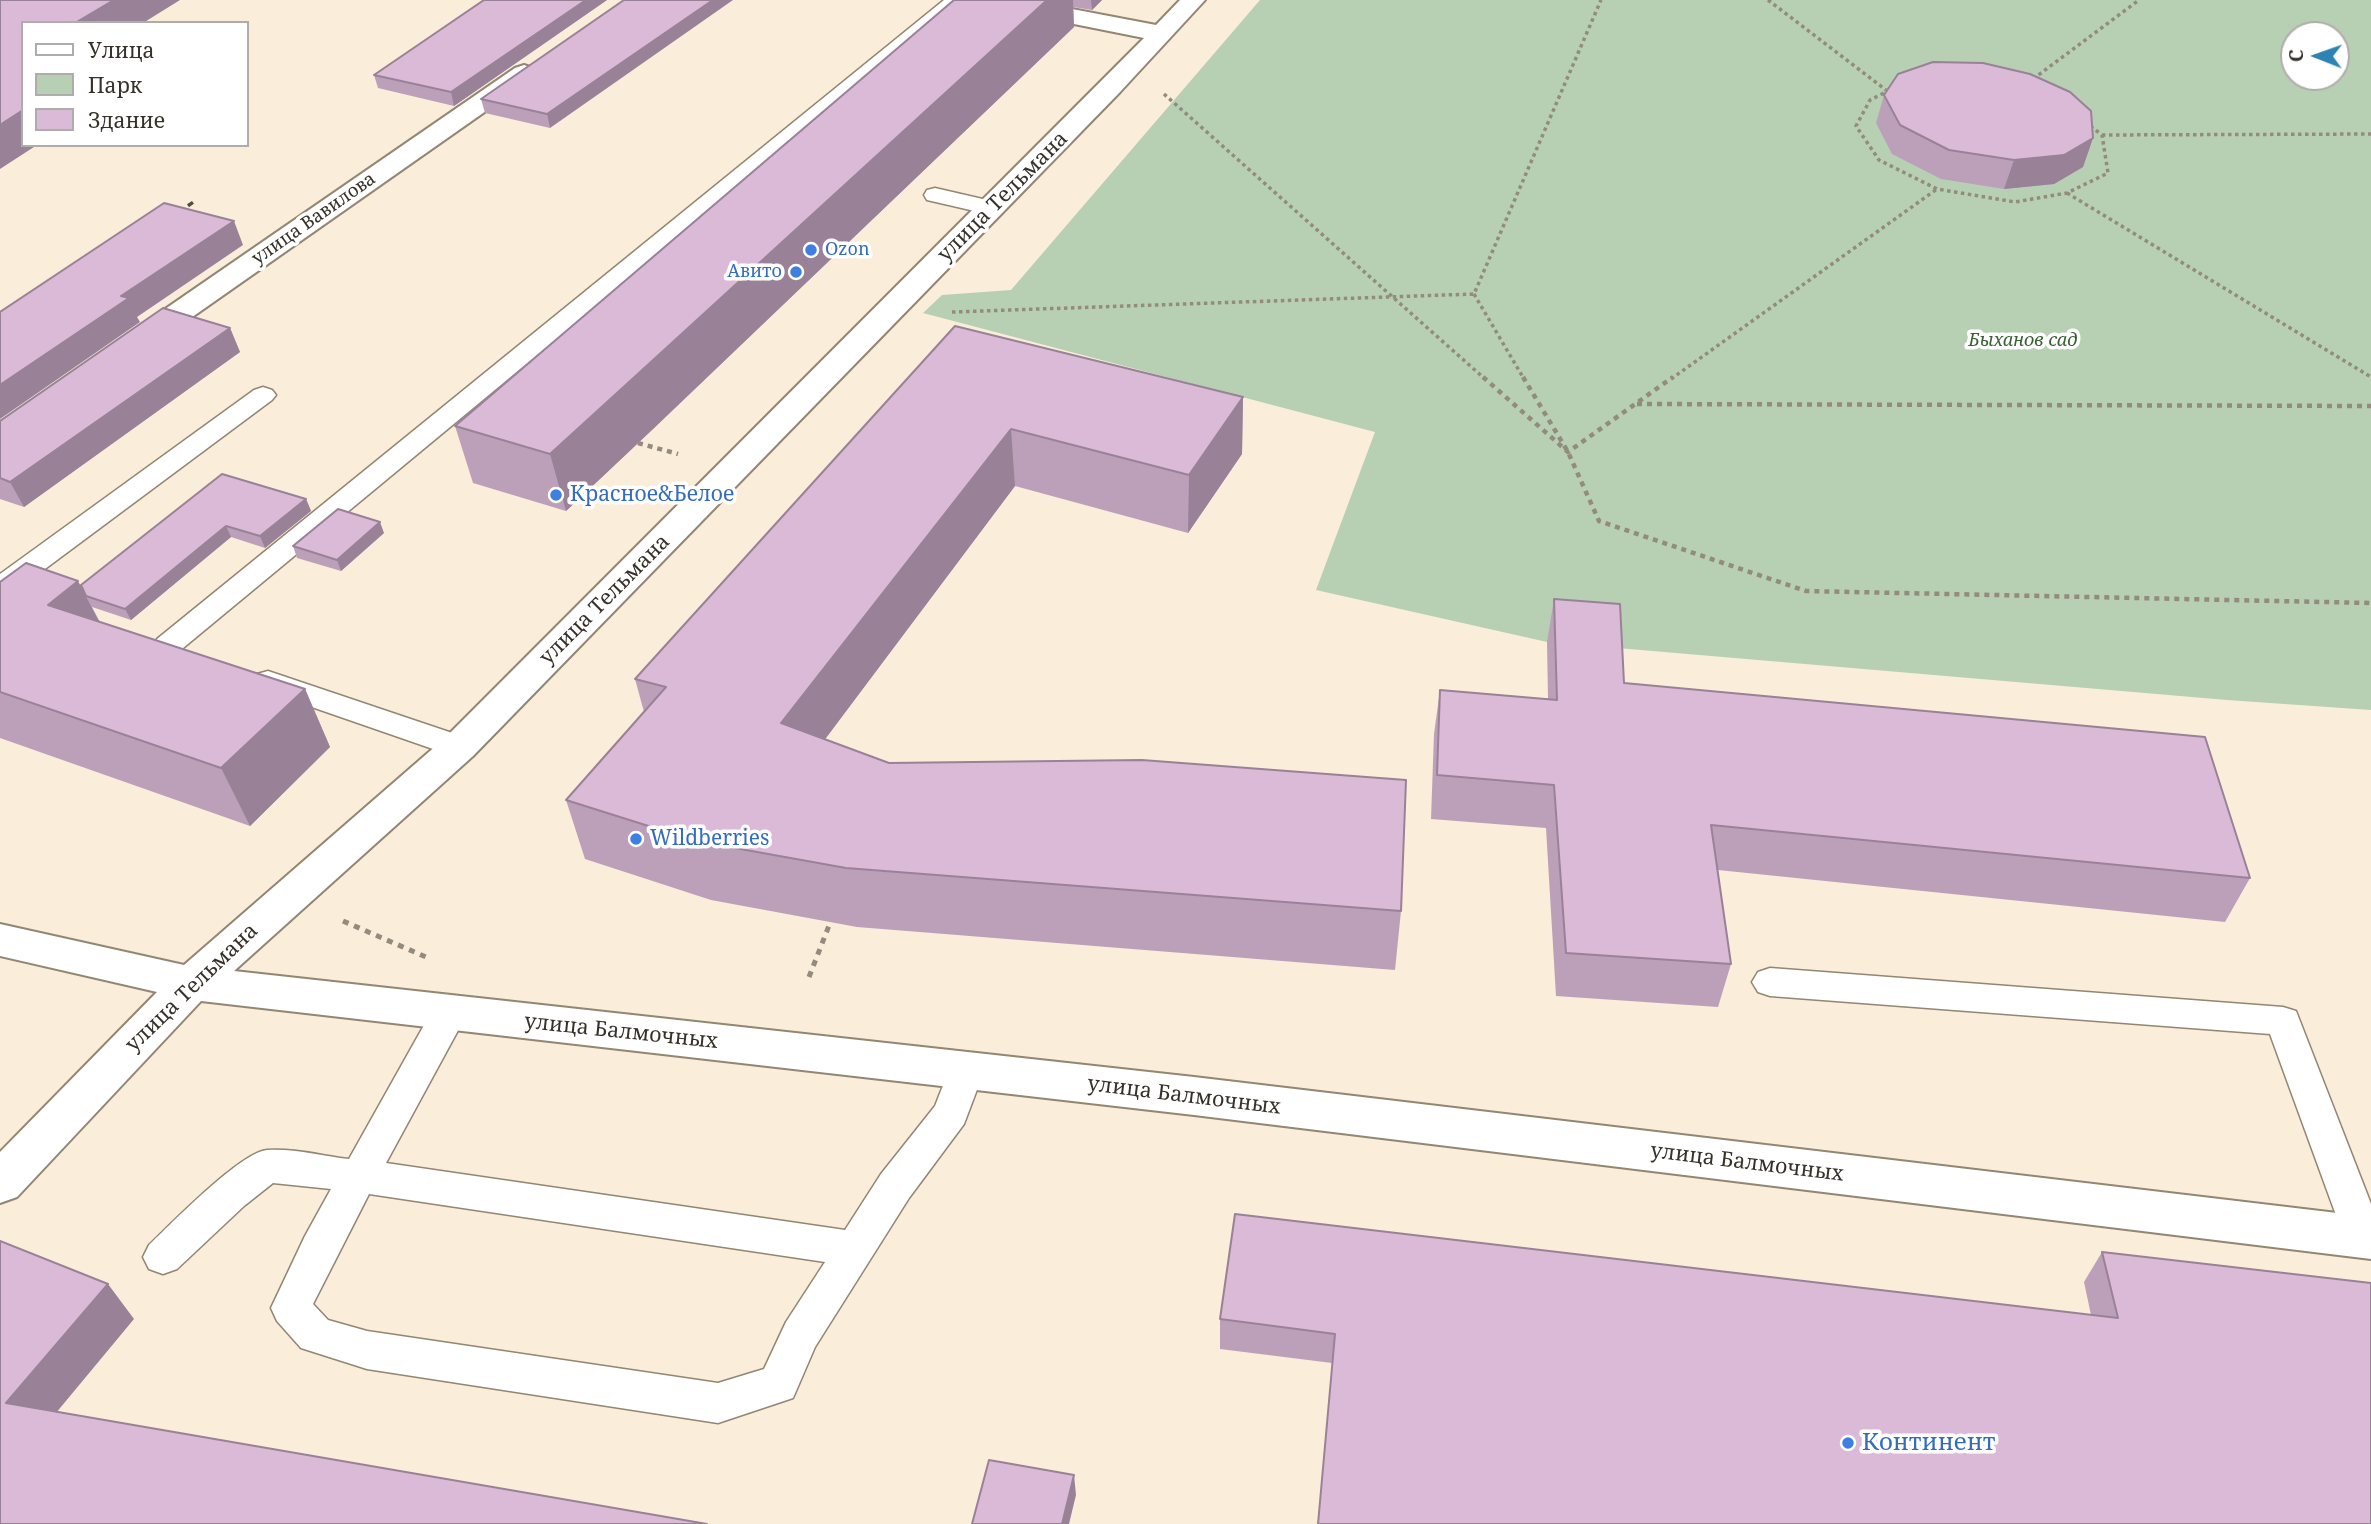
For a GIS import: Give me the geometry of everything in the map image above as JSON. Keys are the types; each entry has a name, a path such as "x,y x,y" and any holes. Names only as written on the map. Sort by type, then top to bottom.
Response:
{"street":[{"path":"989,0 1162,34"},
{"name":"улица Тельмана","path":"0,1183 192,983 459,747 992,208 1193,0"},
{"name":"улица Вавилова","path":"114,358 548,56"},
{"name":"улица Балмочных","path":"0,940 192,983 965,1071 2368,1237"}],"lane":[{"path":"167,646 956,0"},
{"path":"935,195 992,208"},
{"path":"9,592 263,395"},
{"path":"242,672 459,747"},
{"path":"1770,982 2283,1021 2368,1237"},
{"path":"450,1012 319,1248 291,1308 315,1335 367,1350 718,1403 778,1384 800,1335 895,1186 951,1113 965,1071"},
{"path":"163,1257 230,1194 266,1166 360,1177 855,1250"}],"path":[{"path":"1474,294 1601,0"},
{"path":"1768,0 1886,90"},
{"path":"2027,83 2138,0"},
{"path":"1900,87 1886,90 1870,100 1856,126 1879,160 1937,190 2015,202 2067,193 2108,173 2102,135"},
{"path":"1163,93 1568,452"},
{"path":"2082,121 2102,135 2371,134"},
{"path":"1568,452 1937,190"},
{"path":"2067,193 2371,377"},
{"path":"951,312 1474,294"},
{"path":"1474,294 1568,452 1599,521 1806,591 2371,603"},
{"path":"1635,404 1754,407 2371,406"},
{"path":"638,443 678,454"},
{"path":"809,976 831,923"}],"green space":[{"name":"Быханов сад","path":"1260,0 2371,0 2371,710 1547,642 1316,590 1375,432 923,313 942,295 1011,290"}],"building":[{"path":"0,0 114,0 78,21 21,21 21,111 0,125"},
{"path":"484,0 586,0 451,92 374,75"},
{"path":"624,0 713,0 547,114 481,99"},
{"path":"954,0 1047,0 550,454 455,426"},
{"path":"1933,62 1983,63 2030,74 2070,92 2091,111 2093,138 2064,155 2014,160 1949,150 1900,125 1884,95 1898,74"},
{"path":"164,203 234,221 121,296 129,298 0,385 0,312"},
{"path":"163,308 230,328 10,482 0,478 0,421"},
{"path":"955,326 1243,397 1189,475 1011,429 781,723 889,763 1142,760 1406,780 1401,911 846,868 696,841 566,800 666,687 635,679"},
{"path":"222,474 306,499 260,536 226,526 125,609 86,596 81,585"},
{"path":"338,509 380,522 337,560 293,546"},
{"path":"26,563 78,581 48,605 305,689 221,768 0,692 0,582"},
{"path":"1554,599 1620,604 1624,683 2205,737 2250,878 1711,825 1731,964 1566,953 1554,785 1437,775 1440,690 1557,700"},
{"name":"Континент","path":"1235,1214 2118,1318 2102,1252 2371,1283 2371,1524 1318,1524 1335,1334 1220,1319"},
{"path":"0,1241 108,1284 6,1403 707,1524 0,1524"},
{"path":"989,1460 1074,1475 1062,1524 972,1524"}],"railway":[{"path":"168,219 195,201"}],"place":[{"name":"Ozon","path":"811,250"},
{"name":"Авито","path":"796,272"},
{"name":"Красное&Белое","path":"556,495"},
{"name":"Wildberries","path":"636,839"},
{"name":"Континент","path":"1848,1443"}]}
